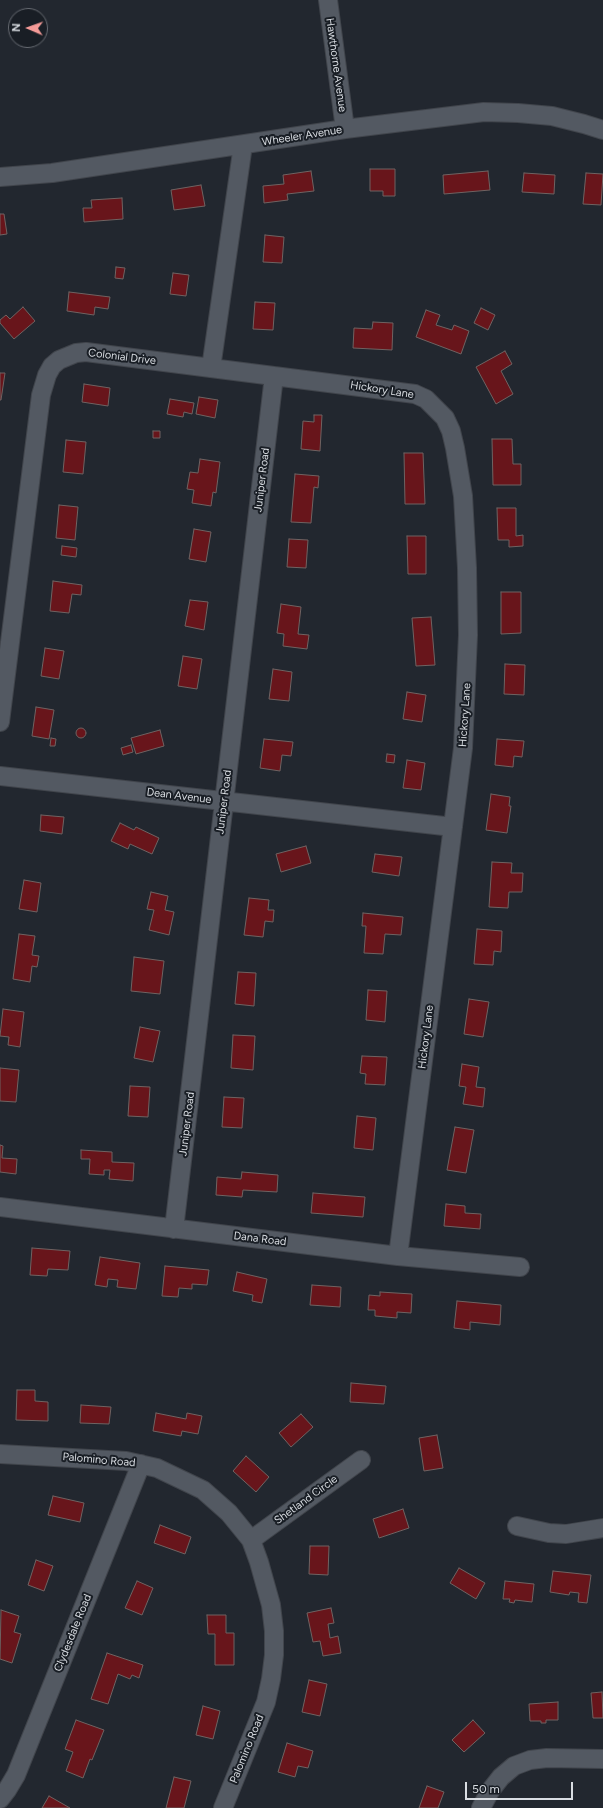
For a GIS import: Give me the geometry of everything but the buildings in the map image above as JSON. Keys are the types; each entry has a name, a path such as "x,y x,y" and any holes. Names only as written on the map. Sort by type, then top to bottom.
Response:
{"street":[{"name":"Hawthorne Avenue","path":"328,0 345,129"},
{"name":"Wheeler Avenue","path":"0,177 52,173 345,129 491,112 552,116 579,122 603,130"},
{"path":"211,368 243,145"},
{"name":"Colonial Drive","path":"0,722 41,395 47,375 52,366 59,360 81,353 211,368"},
{"name":"Hickory Lane","path":"211,368 415,394 426,399 437,408 445,418 451,431 463,496 467,568 468,635 463,748 398,1256"},
{"name":"Juniper Road","path":"174,1229 274,376"},
{"name":"Dean Avenue","path":"0,776 453,827"},
{"name":"Dana Road","path":"0,1207 398,1256 520,1267"},
{"name":"Palomino Road","path":"0,1454 102,1459 141,1464 168,1473 203,1490 229,1513 251,1540 259,1562 270,1605 274,1631 274,1655 266,1702 223,1808"},
{"name":"Shetland Circle","path":"251,1540 360,1460"},
{"name":"Clydesdale Road","path":"0,1799 16,1775 141,1464"},
{"path":"517,1526 566,1534 603,1528"},
{"path":"481,1808 490,1791 501,1777 514,1766 530,1760 547,1758 603,1759"}]}
